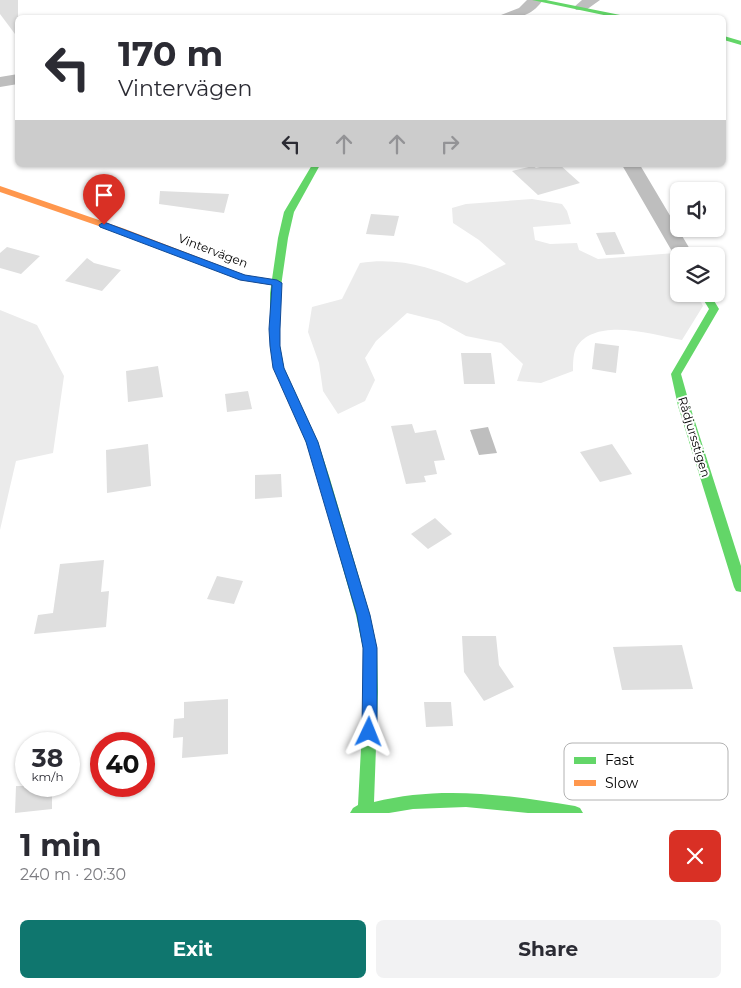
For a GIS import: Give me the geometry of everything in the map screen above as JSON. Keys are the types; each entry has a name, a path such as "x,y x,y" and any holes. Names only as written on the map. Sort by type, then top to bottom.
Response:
{"street":[{"path":"514,15 524,11 536,0 587,4 622,15"},
{"path":"726,39 741,43"},
{"path":"0,82 15,79"},
{"path":"315,167 289,212 283,238 277,283 274,329 275,346 279,368 312,442 321,470 363,615 370,648 371,692 362,811 390,804 459,798 495,801 575,813"},
{"path":"632,167 679,247"},
{"name":"Vintervägen","path":"0,189 122,231 244,278 277,283"},
{"name":"Rådjursstigen","path":"710,302 714,309 676,374 684,406 741,587"}],"shaded area":[{"path":"532,199 562,204 567,211 571,224 533,227 535,240 550,244 577,243 579,250 598,259 670,253 670,302 701,302 703,306 682,340 625,330 610,330 585,338 576,348 573,371 541,383 517,381 523,364 501,343 466,336 439,321 407,313 376,341 365,358 375,380 365,401 338,414 323,391 319,363 308,332 312,307 342,299 360,263 374,261 401,262 441,272 467,283 506,264 479,240 453,223 452,208 466,204"},
{"path":"0,310 37,325 64,376 53,453 16,461 0,530"},
{"path":"488,427 497,453 479,455 470,430"}],"building":[{"path":"0,0 18,0 18,15 15,15 15,34 0,14"},
{"path":"529,167 562,167 580,183 538,195 512,171"},
{"path":"160,191 229,194 224,213 159,204"},
{"path":"371,214 399,216 394,236 366,234"},
{"path":"615,232 625,254 606,255 596,233"},
{"path":"7,247 40,256 21,274 0,268 0,253"},
{"path":"87,258 94,263 121,270 102,291 65,281"},
{"path":"595,343 619,346 616,373 592,369"},
{"path":"461,353 491,353 495,384 464,384"},
{"path":"158,366 163,397 128,402 126,371"},
{"path":"248,391 252,409 227,412 225,394"},
{"path":"412,424 415,433 436,430 445,460 434,461 437,474 424,476 426,482 406,484 391,426"},
{"path":"148,444 151,486 107,493 106,450"},
{"path":"612,444 632,474 600,482 580,452"},
{"path":"281,474 282,497 255,499 255,475"},
{"path":"435,518 452,534 428,549 411,534"},
{"path":"104,560 101,592 109,591 106,627 34,634 38,615 53,613 60,564"},
{"path":"217,576 243,581 234,604 207,599"},
{"path":"462,636 496,636 499,665 514,687 484,701 464,672"},
{"path":"682,645 693,689 622,690 613,647"},
{"path":"228,699 228,754 182,758 183,737 173,738 174,719 184,718 184,702"},
{"path":"424,702 451,702 453,726 426,727"},
{"path":"16,797 52,797 52,809 15,813"}],"traffic: fast":[{"path":"535,0 616,15"},
{"path":"726,39 741,43"},
{"path":"315,167 289,212 283,238 275,293 275,346 279,368 312,442 324,479 363,615 370,648 371,692 366,810"},
{"path":"710,302 714,309 676,374 684,406 741,587"},
{"path":"358,813 386,806 440,800 493,801 575,813"}],"traffic: slow":[{"path":"0,189 122,231 243,278 277,283"}],"route":[{"path":"104,225 244,278 259,282 277,283 274,329 279,368 312,442 363,615 370,648 371,692 369,732"}]}
